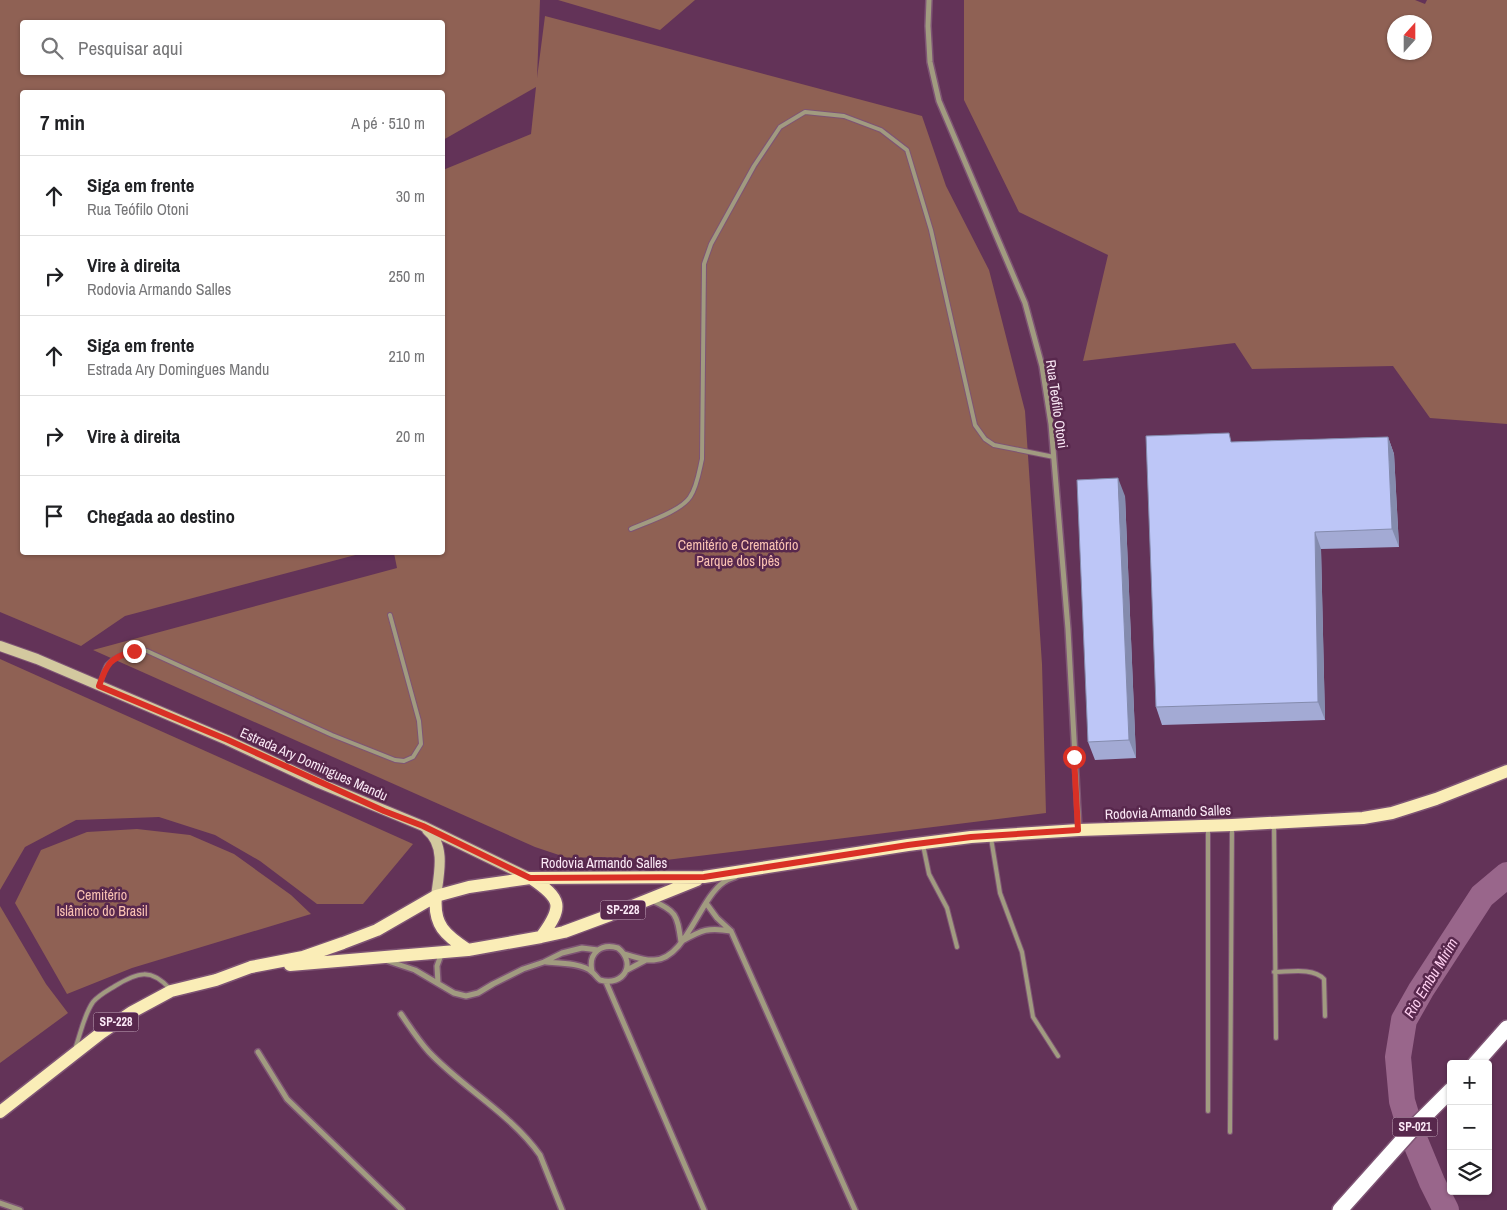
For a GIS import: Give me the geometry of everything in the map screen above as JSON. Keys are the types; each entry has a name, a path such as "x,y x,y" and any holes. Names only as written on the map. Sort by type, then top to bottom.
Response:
{"highway":[{"path":"1479,1060 1507,1028"},
{"name":"SP-021","path":"1340,1210 1447,1094"}],"main road":[{"name":"Rodovia Armando Salles","path":"0,1112 74,1053 132,1012 171,991 216,980 251,967 303,956 377,930 436,896 469,887 530,878 704,877 922,843 991,836 1078,830 1232,826 1363,818 1392,813 1436,799 1507,771"},
{"name":"Rodovia Armando Salles","path":"251,967 319,964 468,950 541,937 564,932 610,916 704,877"},
{"path":"530,878 549,890 556,899 556,909 553,917 541,937"},
{"path":"436,896 435,909 439,924 449,937 468,950"}],"street":[{"name":"Rua Teófilo Otoni","path":"929,0 930,62 939,101 1025,303 1042,366 1051,424 1068,629 1078,830"},
{"name":"Estrada Ary Domingues Mandu","path":"0,646 37,659 228,740 327,786 423,826 530,878"},
{"name":"Estrada Ary Domingues Mandu","path":"423,826 431,833 438,844 439,868 436,896"},
{"path":"624,954 647,960 662,959 670,954 681,942 706,903 724,882 754,869"},
{"path":"649,899 665,906 675,914 681,942"},
{"path":"706,903 717,918 731,931 855,1210"},
{"path":"681,942 698,932 713,928 731,931"},
{"path":"544,962 565,963 592,971 600,980 606,982 619,980 628,964 624,954 618,948 605,946 598,950 592,958 592,971"},
{"path":"380,958 415,970 454,993 466,996 478,993 492,984 523,969 544,962 562,952 582,948 598,950"},
{"path":"438,983 437,966 442,952"},
{"path":"626,970 647,960"},
{"path":"606,982 704,1210"},
{"path":"401,1014 430,1052 529,1140 540,1155 562,1210"},
{"path":"258,1052 287,1099 402,1210"},
{"path":"0,1203 20,1210"}],"lane":[{"path":"632,529 680,506 690,497 702,460 704,264 711,244 754,166 780,127 805,112 844,116 881,130 907,150 931,230 975,425 985,439 994,444 1054,457"},
{"path":"99,686 106,666 118,657 134,651 147,651 332,735 394,760 404,761 413,757 421,744 420,721 390,615"},
{"path":"1274,823 1276,1038"},
{"path":"1208,826 1208,1111"},
{"path":"1230,1132 1232,826"},
{"path":"991,836 1000,893 1022,952 1033,1017 1058,1056"},
{"path":"922,843 929,874 947,908 957,947"},
{"path":"1274,972 1312,972 1319,974 1324,979 1325,1016"},
{"path":"74,1053 86,1015 101,994 127,978 138,975 160,978 171,991"}],"green space":[{"name":"Cemitério e Crematório Parque dos Ipês","path":"0,0 540,0 537,78 545,16 922,116 946,186 989,270 1025,411 1042,664 1046,813 666,860 601,857 568,858 535,847 93,650 397,568 394,555 445,555 445,169 531,134 536,87 445,139 445,90 20,90 20,555 355,555 125,616 81,646 0,612"},
{"path":"558,0 695,0 660,30"},
{"path":"964,0 1415,0 1425,4 1427,0 1507,0 1507,424 1430,418 1393,366 1252,369 1235,343 1083,361 1108,255 1019,212 964,100"},
{"path":"0,659 413,844 363,904 317,904 260,861 215,835 159,817 76,820 25,847 0,890"},
{"name":"Cemitério Islâmico do Brasil","path":"137,829 190,835 234,854 291,895 311,914 132,968 67,994 15,903 41,850 87,832"},
{"path":"0,906 46,984 68,1013 0,1063"}],"building":[{"path":"1229,433 1231,442 1388,437 1392,529 1315,532 1318,702 1156,707 1146,436"},
{"path":"1118,478 1129,740 1088,742 1077,480"}],"waterway":[{"name":"Rio Embu Mirim","path":"1446,1210 1411,1131 1402,1101 1398,1057 1404,1020 1421,990 1482,896 1507,875"}],"route":[{"path":"134,651 118,657 106,666 99,686 228,740 319,783 423,826 530,878 704,877 971,837 1078,830 1074,757"}]}
